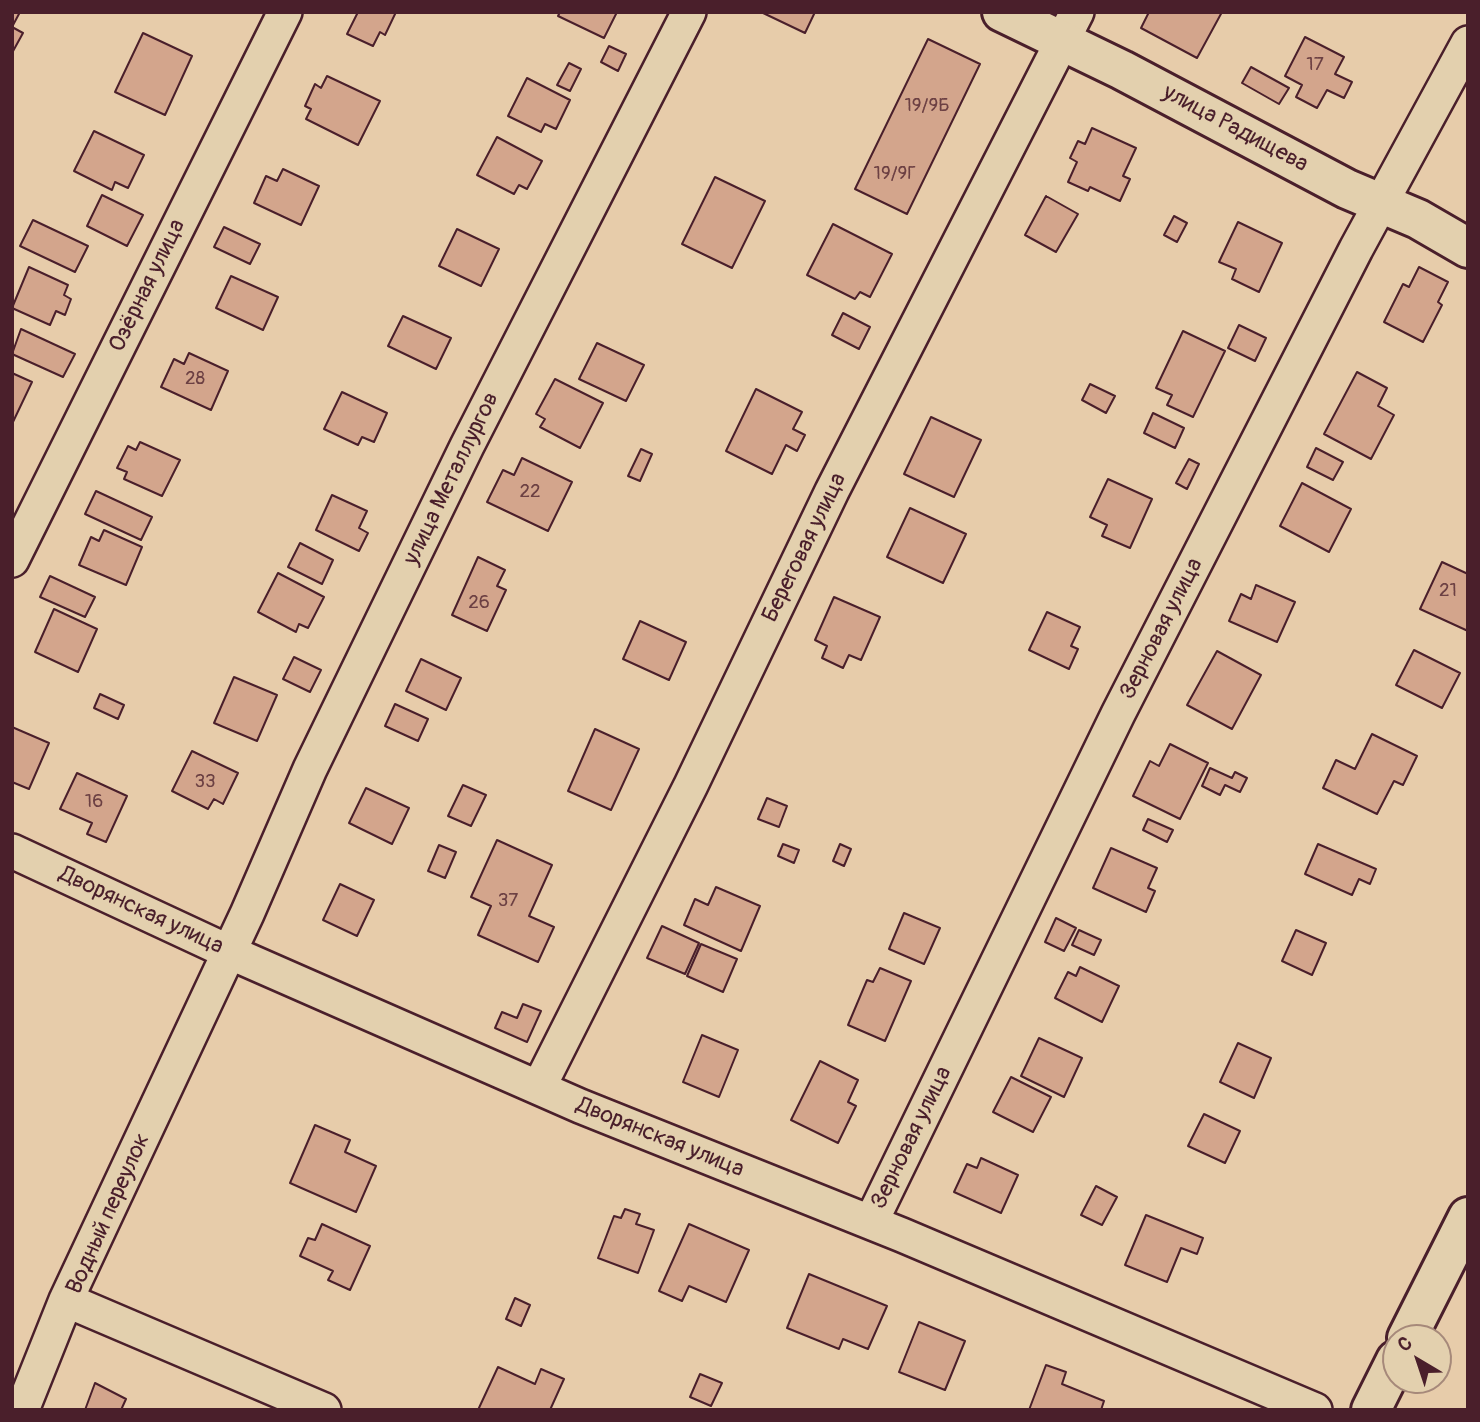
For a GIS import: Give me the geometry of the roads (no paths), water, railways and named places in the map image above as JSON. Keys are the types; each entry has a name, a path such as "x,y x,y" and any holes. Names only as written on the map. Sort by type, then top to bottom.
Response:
{"street":[{"name":"Озёрная улица","path":"12,560 285,12"},
{"name":"улица Металлургов","path":"229,952 310,769 461,458 689,12"},
{"name":"улица Радищева","path":"1002,12 1069,27 1122,69 1381,203 1418,219 1468,248"},
{"name":"Береговая улица","path":"539,1087 691,785 832,491 1069,27"},
{"name":"Зерновая улица","path":"871,1222 1124,701 1381,203 1468,43"},
{"name":"Дворянская улица","path":"12,851 229,952 580,1106 871,1222 1315,1410"},
{"name":"Водный переулок","path":"229,952 66,1300 324,1410"},
{"path":"1414,1324 1468,1217"},
{"path":"22,1410 66,1300"},
{"path":"1371,1410 1382,1388"}]}
